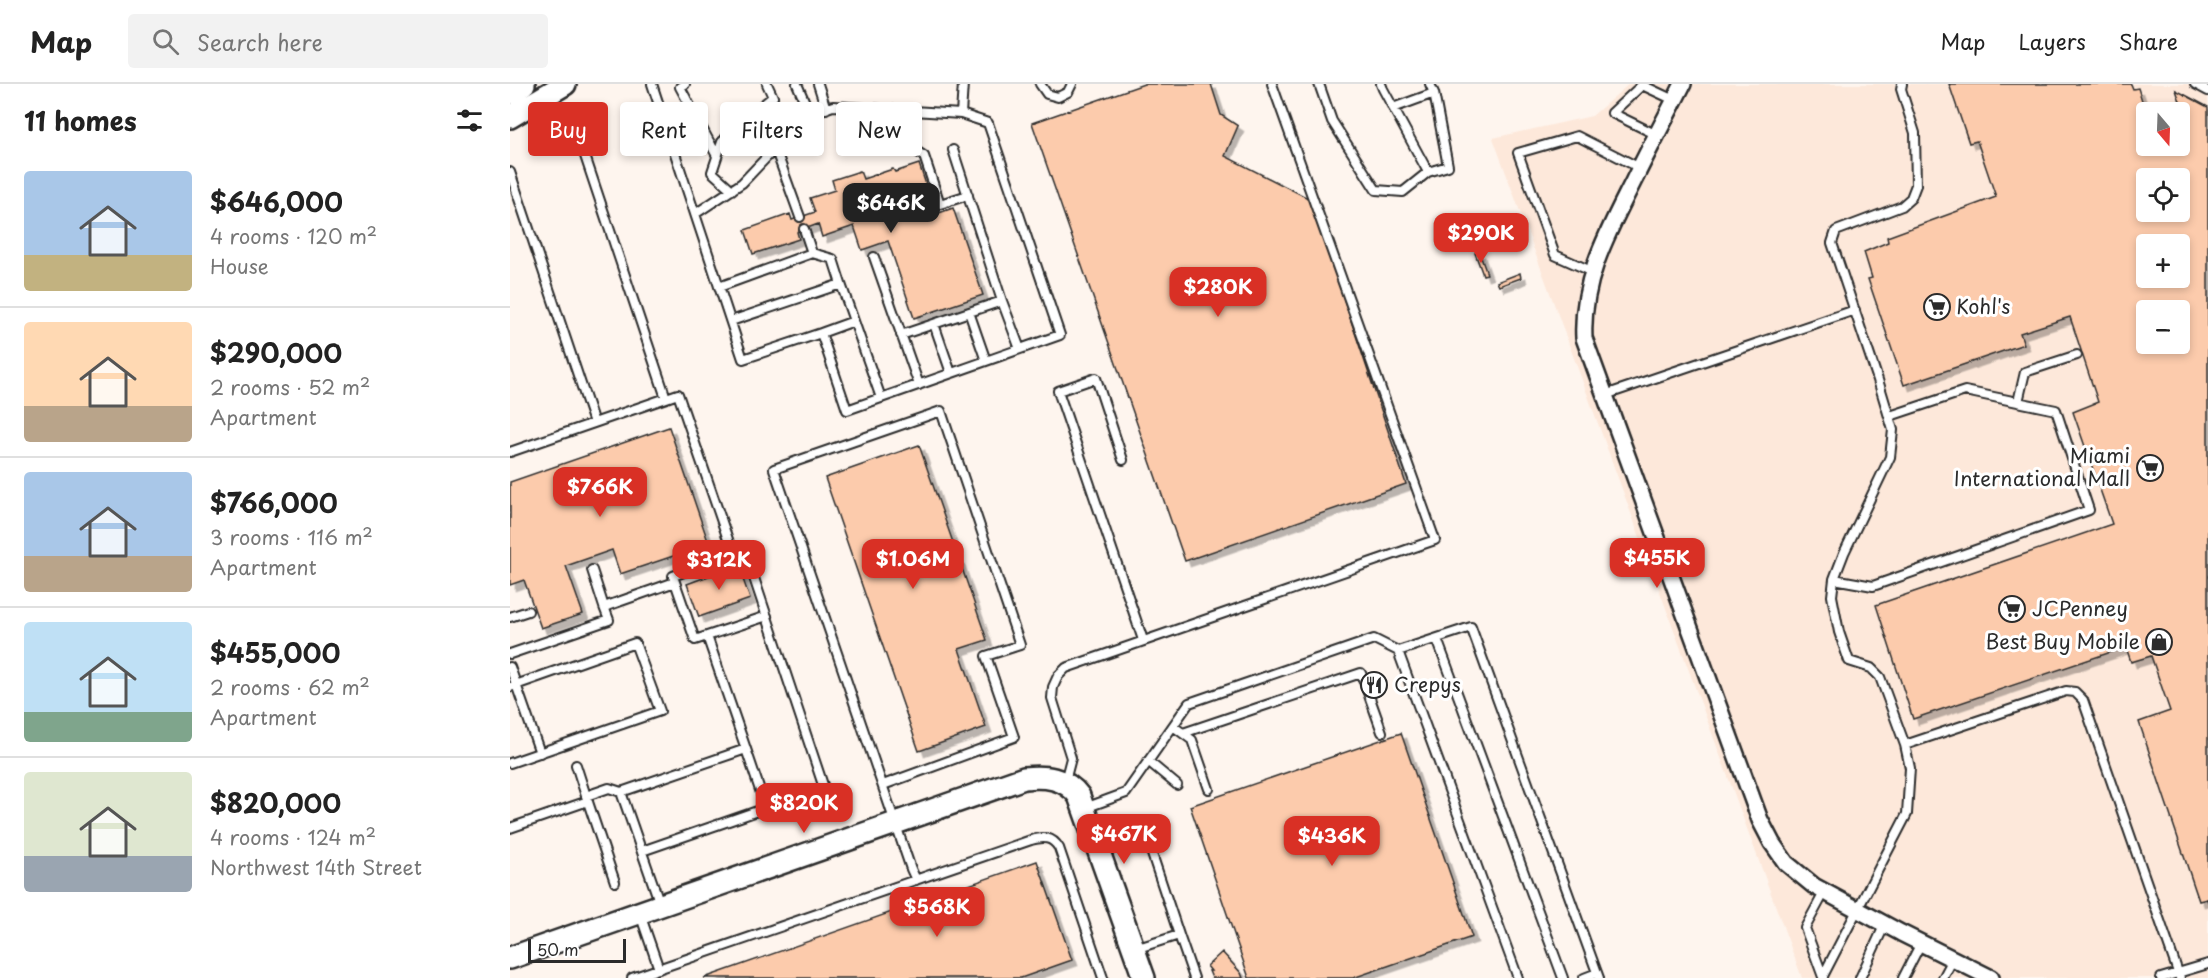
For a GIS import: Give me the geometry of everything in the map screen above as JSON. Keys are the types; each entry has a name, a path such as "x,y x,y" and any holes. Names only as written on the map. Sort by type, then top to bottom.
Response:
{"street":[{"path":"510,93 524,84"},
{"path":"510,117 565,84"},
{"path":"1683,84 1606,236 1591,271 1583,319 1584,338 1760,820 1772,843 1786,863 1814,886 1987,977"},
{"path":"510,958 1024,778 1044,777 1064,782 1072,787 1079,796 1144,978"}],"lane":[{"path":"651,84 743,359 854,321"},
{"path":"685,84 680,87 717,156"},
{"path":"732,190 712,172 717,156 722,142 743,120 773,97 767,84"},
{"path":"797,84 805,102"},
{"path":"818,84 826,108 836,106"},
{"path":"961,114 963,84"},
{"path":"1040,84 1047,94 1058,97 1068,92 1072,84"},
{"path":"1064,782 1071,758 1052,698 1053,687 1058,676 1066,668 1435,540 1272,84"},
{"path":"1319,84 1332,121 1376,190 1403,192 1428,172 1448,166 1434,93 1430,84"},
{"path":"1381,84 1428,172"},
{"path":"1823,977 1906,814 1910,768 1905,745 1880,677 1871,668 1849,661 1839,632 1832,596 1834,579 1844,553 1890,457 1893,430 1832,243 1836,231 1902,206 1911,198 1916,185 1915,133 1901,89 1902,84"},
{"path":"2194,84 2208,91"},
{"path":"1657,135 1612,112 1642,85 1674,100"},
{"path":"1393,108 1434,93"},
{"path":"821,333 847,410 1060,335 988,123 961,114 922,112"},
{"path":"1591,271 1555,255 1518,153 1577,136 1640,168"},
{"path":"953,150 1020,349"},
{"path":"922,155 940,204 968,195"},
{"path":"585,156 666,398"},
{"path":"695,214 742,183 767,156"},
{"path":"778,156 800,217"},
{"path":"510,172 594,423"},
{"path":"804,229 812,253"},
{"path":"719,287 812,253 833,259 881,398"},
{"path":"874,257 919,385"},
{"path":"730,321 841,284"},
{"path":"901,335 1002,300"},
{"path":"1605,395 1855,310"},
{"path":"969,312 987,361"},
{"path":"934,324 951,373"},
{"path":"2018,402 2025,372 2077,355"},
{"path":"1123,460 1096,378 1058,391 1143,640"},
{"path":"1834,579 1873,586 2089,510 2056,410 1965,391 1890,416"},
{"path":"510,452 678,393 733,554 749,563 824,788 642,851"},
{"path":"883,785 1014,737 986,656 1020,645 941,411 774,469 896,823 916,880"},
{"path":"733,554 673,576 694,640 767,616"},
{"path":"510,654 609,620 592,570"},
{"path":"604,607 675,582"},
{"path":"510,617 528,611"},
{"path":"1398,651 1471,627 1598,976 1584,978"},
{"path":"707,636 766,808"},
{"path":"1083,809 1126,793 1189,704 1374,639 1398,651 1518,978"},
{"path":"1437,639 1563,978"},
{"path":"510,764 660,711 635,643 513,686"},
{"path":"510,667 513,686 540,753"},
{"path":"1183,733 1361,673 1382,732"},
{"path":"1905,745 2066,691 2075,692 2083,700 2179,975"},
{"path":"1173,726 1192,740 1209,789"},
{"path":"510,828 587,799 609,788 621,792 746,749"},
{"path":"1148,761 1177,785"},
{"path":"576,765 615,882"},
{"path":"621,792 661,905"},
{"path":"632,978 1043,837 1051,839 1059,848 1103,978"},
{"path":"1151,851 1194,978"},
{"path":"1823,977 1805,928 1825,891"},
{"path":"640,913 659,969"},
{"path":"1860,978 1885,924"},
{"path":"1134,950 1179,935"},
{"path":"1903,978 1920,943"},
{"path":"1943,978 1953,959"},
{"path":"2161,978 2179,975 2208,964"}],"shaded area":[{"path":"1629,84 2208,84 2208,978 1802,978 1493,138 1592,116"}],"building":[{"path":"1144,84 1211,84 1221,115 1238,126 1225,156 1310,199 1406,484 1185,561 1032,123"},
{"name":"Miami International Mall","path":"1949,84 2131,84 2133,89 2138,88 2142,102 2136,102 2136,156 2190,156 2190,102 2180,102 2176,90 2208,107 2208,902 2207,899 2199,901 2139,722 2170,711 2151,656 2131,662 2126,647 1913,719 1876,605 2112,524 2073,412 2098,402 2070,317 2020,333 2024,344 1904,385 1868,279 1872,278 1864,252 1888,242 1887,237 1996,197 1977,141 1969,143"},
{"path":"919,164 936,214 953,208 983,295 914,318 888,241 862,250 854,226 822,237 818,224 797,232 799,239 753,254 745,230 790,214 792,220 815,212 810,198 835,190 832,180 860,171 863,179 893,169 895,172"},
{"path":"1479,252 1487,274 1483,275 1475,253"},
{"path":"1520,273 1521,278 1499,286 1497,282"},
{"path":"669,427 709,544 620,574 612,550 566,566 583,614 541,628 524,580 510,585 510,482"},
{"path":"919,445 987,640 959,649 986,727 919,751 825,478"},
{"path":"738,565 750,599 699,617 687,584"},
{"path":"1401,733 1472,937 1353,978 1249,978 1190,806"},
{"path":"1037,861 1072,960 1021,978 704,978"},
{"path":"1222,952 1243,978 1212,978 1207,966"}],"place":[{"name":"Kohl's","path":"1937,307"},
{"name":"Miami International Mall","path":"2150,468"},
{"name":"JCPenney","path":"2012,609"},
{"name":"Best Buy Mobile","path":"2159,642"},
{"name":"Crepys","path":"1374,685"}]}
